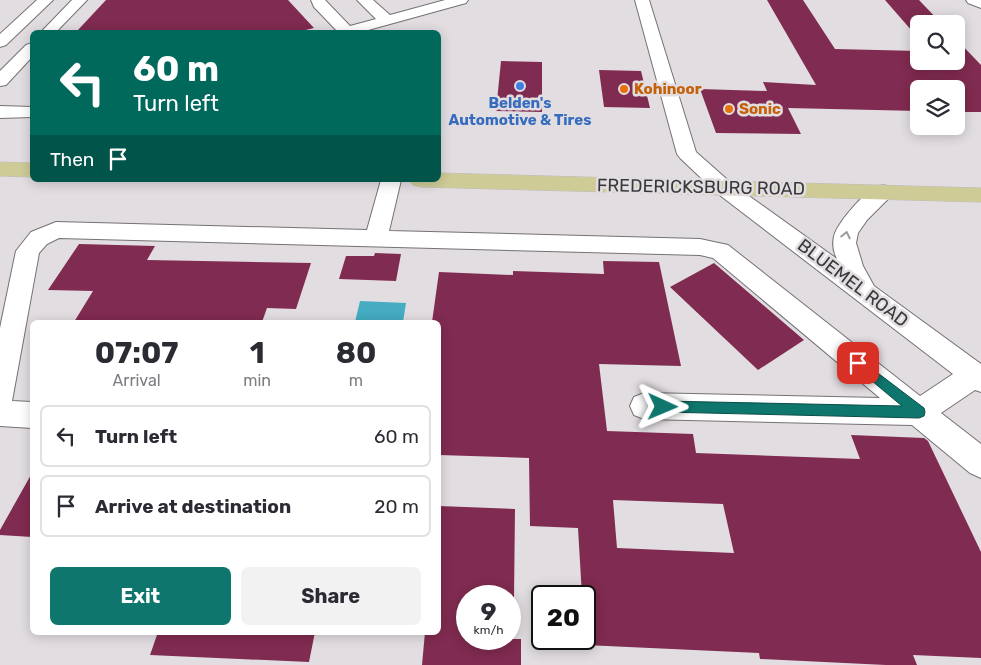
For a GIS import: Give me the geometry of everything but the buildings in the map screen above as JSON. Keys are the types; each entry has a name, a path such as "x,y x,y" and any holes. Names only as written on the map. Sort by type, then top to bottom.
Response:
{"main road":[{"path":"3,172 30,170"},
{"name":"FREDERICKSBURG ROAD","path":"441,181 981,195"}],"street":[{"path":"0,42 46,0"},
{"path":"50,30 80,0"},
{"path":"318,0 319,4 344,30"},
{"path":"364,0 387,20"},
{"path":"353,30 461,0"},
{"name":"BLUEMEL ROAD","path":"642,0 687,154 724,188 977,377"},
{"path":"973,0 981,4"},
{"path":"0,81 26,61"},
{"path":"0,112 30,112"},
{"path":"376,239 390,182"},
{"path":"868,294 846,256 844,248 847,228 858,215 884,192"},
{"path":"0,396 28,251 39,238 56,230 700,247 720,251 981,463"},
{"path":"644,406 919,412 977,377"},
{"path":"0,413 30,415"}],"water":[{"path":"360,301 406,303 403,320 355,320"}],"place":[{"name":"Belden's Automotive & Tires","path":"520,86"},
{"name":"Kohinoor","path":"624,89"},
{"name":"Sonic","path":"729,109"}],"route":[{"path":"663,407 919,412 858,363"}]}
